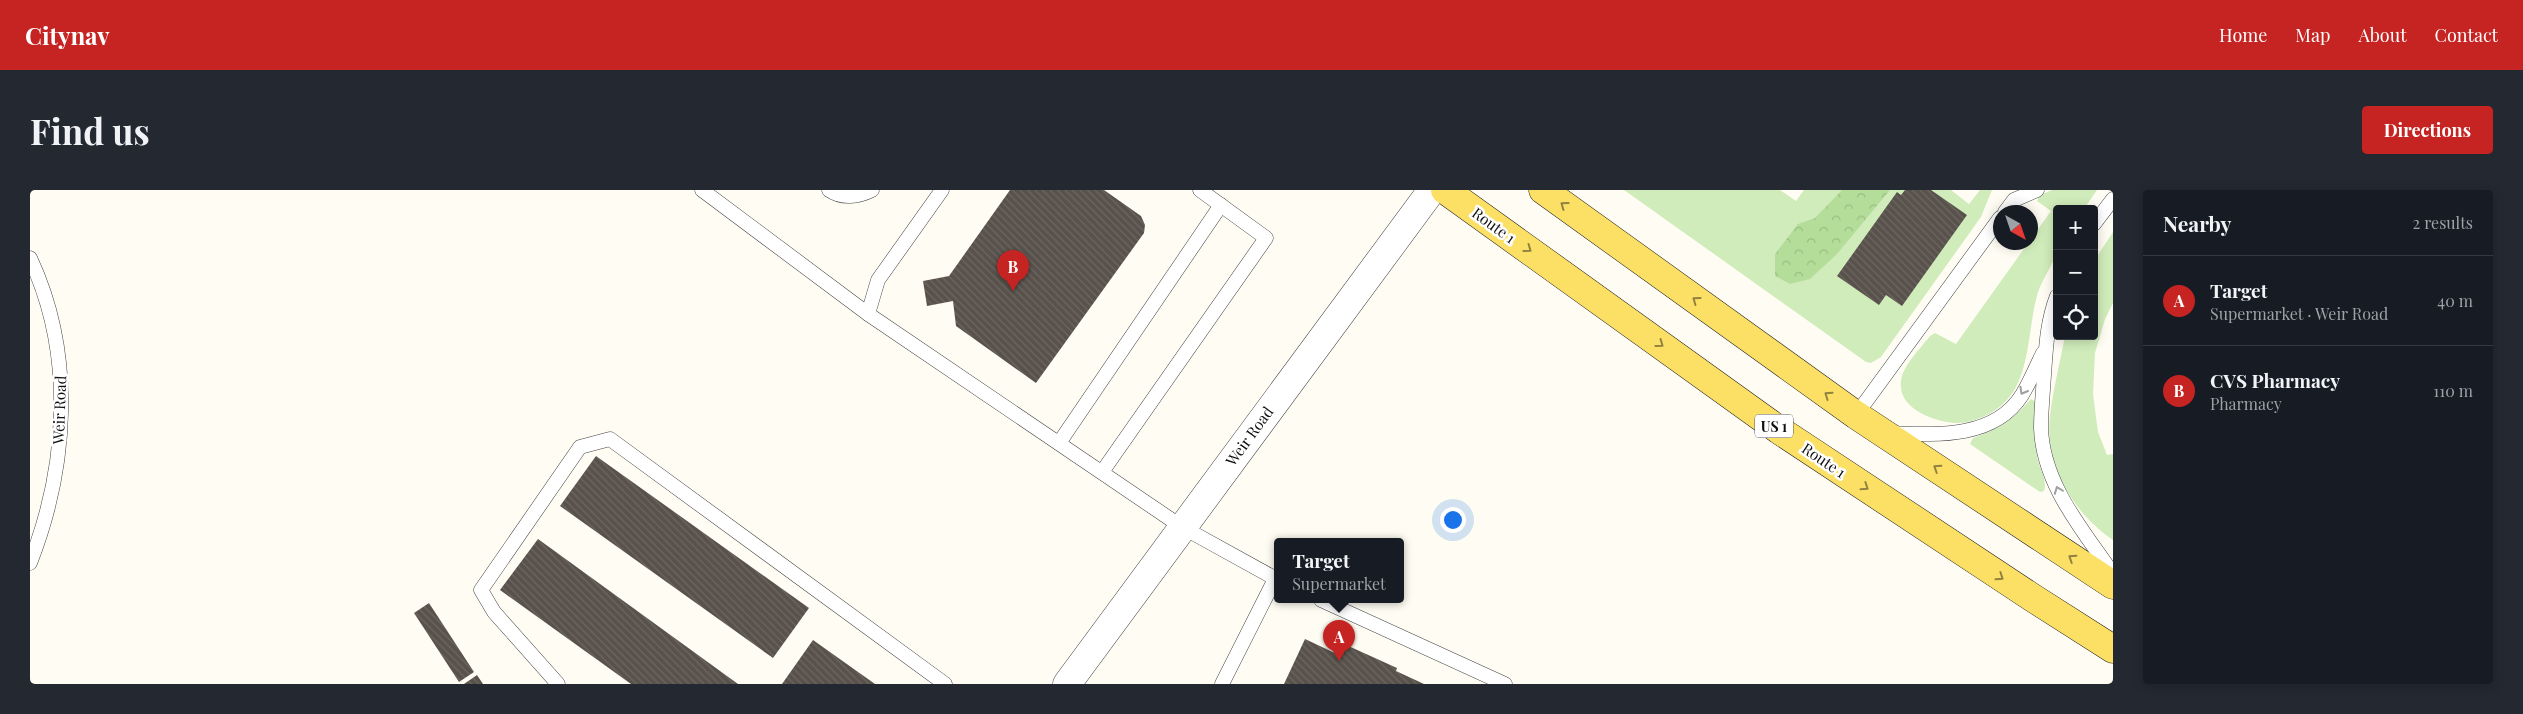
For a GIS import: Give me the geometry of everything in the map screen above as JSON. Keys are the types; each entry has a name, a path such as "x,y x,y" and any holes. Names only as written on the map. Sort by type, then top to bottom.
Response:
{"main road":[{"name":"Route 1","path":"1445,190 1779,430 2024,593 2113,649"},
{"path":"1543,190 1856,415 2113,585"}],"street":[{"name":"Weir Road","path":"1067,684 1432,190"}],"lane":[{"path":"702,190 868,314 1182,527 1274,579"},
{"path":"829,190 837,195 861,196 872,190"},
{"path":"868,314 878,280 942,190"},
{"path":"1102,472 1266,238 1200,190"},
{"path":"2011,195 2037,190"},
{"path":"2098,219 2113,199"},
{"path":"1059,443 1221,205"},
{"path":"1856,415 1993,228"},
{"name":"Weir Road","path":"30,258 40,280 55,329 61,377 60,431 54,482 41,536 30,564"},
{"path":"2053,306 2049,315 2041,430 2047,462 2060,497 2113,574"},
{"path":"1882,433 1925,434 1964,432 1988,423 2005,414 2021,396 2046,348"},
{"path":"558,684 494,612 481,590 580,447 610,439 945,684"},
{"path":"1222,684 1274,584"},
{"path":"1328,603 1506,684"}],"green space":[{"path":"1624,190 1780,190 1796,201 1804,190 1951,190 1969,204 1980,190 1992,190 1981,217 1881,357 1871,363 1866,362"},
{"path":"1842,190 1890,190 1837,254 1810,279 1790,284 1775,276 1775,254 1798,224 1815,218"},
{"path":"2052,190 2097,190 2087,205 2053,205 2053,262 2038,292 2028,349 2020,378 2014,390 2006,401 1996,409 1972,421 1959,423 1929,417 1912,407 1901,391 1902,375 1908,363 1930,336 1935,333 1956,344 2023,250 2038,250 2038,229 2051,211 2037,201 2040,195"},
{"path":"2113,232 2113,303 2105,319 2095,353 2093,394 2098,432 2107,455 2113,454 2113,540 2099,529 2074,502 2057,469 2049,434 2051,406 2064,340 2098,340 2098,255"},
{"path":"2031,399 2036,402 2036,450 2045,483 2044,491 2040,492 1970,444 1973,438 2005,423"}],"building":[{"path":"1010,190 1104,190 1141,216 1145,225 1144,233 1036,383 956,326 953,301 927,306 923,281 949,276"},
{"path":"1905,190 1931,190 1967,215 1902,306 1886,295 1879,305 1837,276 1897,192 1901,195"},
{"path":"596,456 809,608 773,658 560,506"},
{"path":"538,539 738,684 631,684 500,590"},
{"path":"429,603 474,672 459,682 414,613"},
{"path":"1305,639 1339,655 1344,644 1397,668 1396,671 1424,684 1284,684"},
{"path":"813,640 875,684 782,684"},
{"path":"477,675 483,684 464,684"}],"place":[{"name":"CVS Pharmacy","path":"1013,291"},
{"name":"Target","path":"1339,661"}]}
